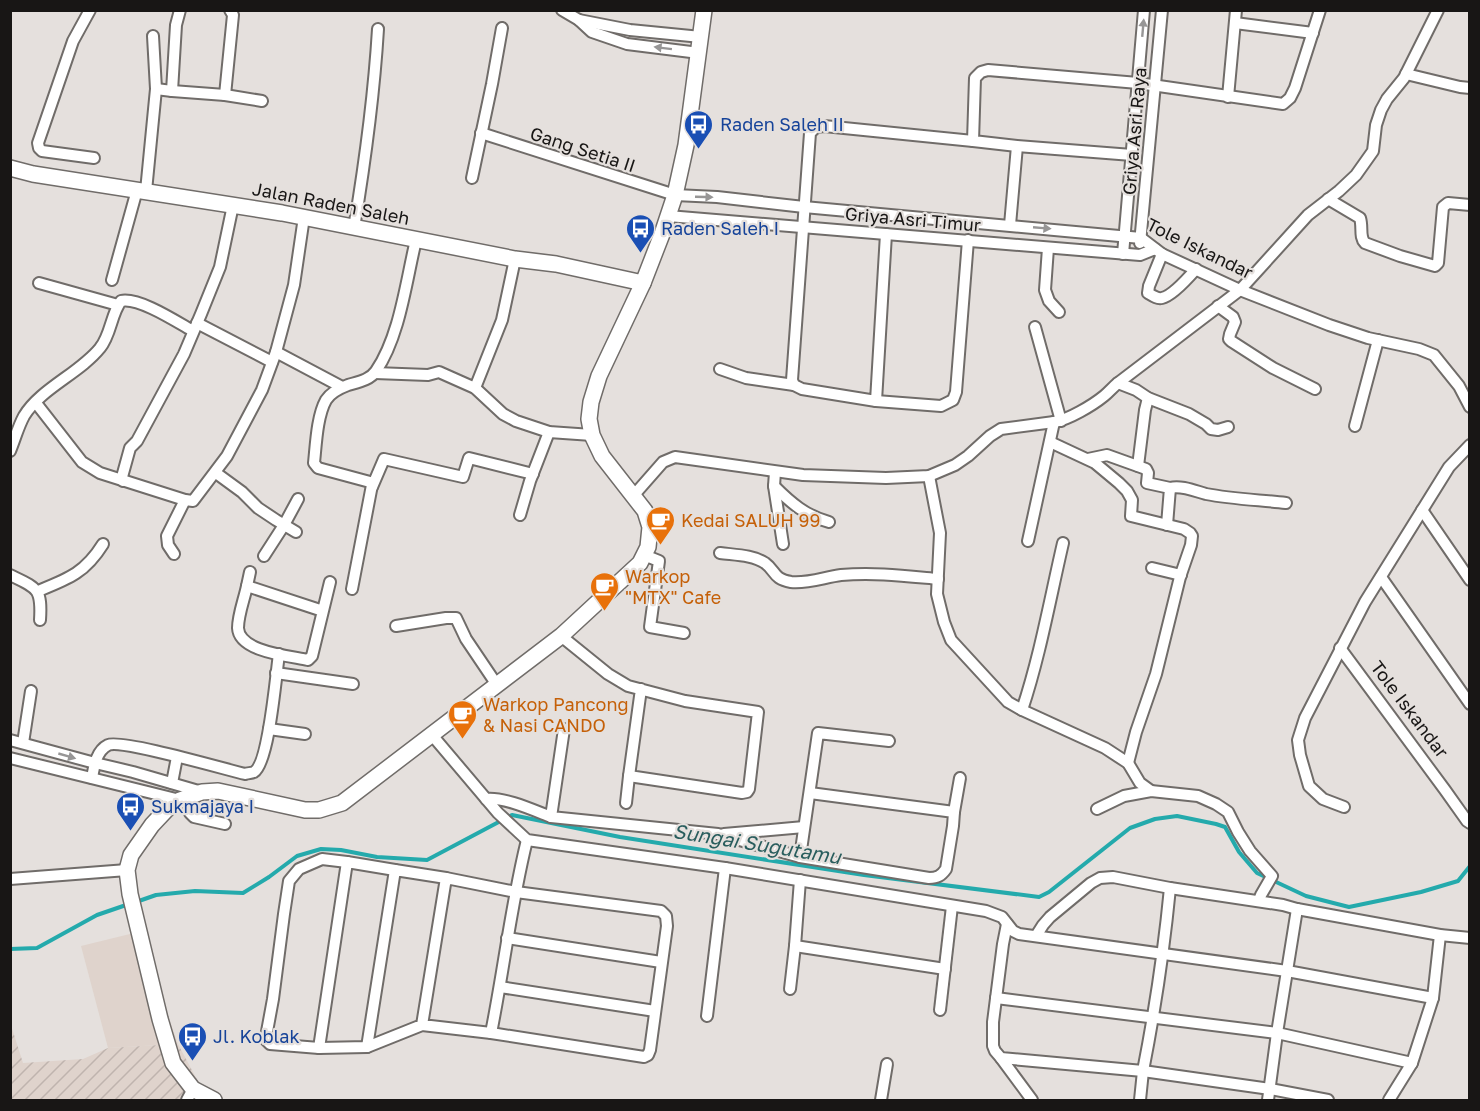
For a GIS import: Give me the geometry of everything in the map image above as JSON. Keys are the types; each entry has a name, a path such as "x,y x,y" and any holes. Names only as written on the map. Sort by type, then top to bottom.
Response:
{"main road":[{"path":"214,1101 190,1095 173,1063 130,894 127,870 131,855 144,835 168,808 202,792 218,791 305,810 320,810 342,803 561,636 640,563 648,547 650,527 645,511 602,456 592,435 589,419 591,402 599,376 644,283 675,195 686,145 704,10"},
{"name":"Jalan Raden Saleh","path":"10,168 33,174 303,217 515,259 556,264 644,283"}],"street":[{"path":"90,10 73,41 38,142 42,151 94,158"},
{"path":"172,91 176,26 180,10"},
{"path":"225,95 233,15 230,10"},
{"path":"562,10 579,20 592,32 627,44 699,53"},
{"name":"Griya Asri Raya","path":"1123,254 1144,10"},
{"name":"Griya Asri Raya","path":"1140,255 1162,10"},
{"path":"1228,97 1236,10"},
{"path":"974,141 975,78 981,72 988,70 1138,83 1283,104 1290,98 1295,88 1320,10"},
{"path":"634,495 663,462 675,457 803,475 929,476 956,465 1001,429 1057,422 1105,396 1118,382 1240,290 1308,214 1356,175 1373,151 1376,125 1381,110 1406,74 1438,10"},
{"path":"579,20 630,30 701,37"},
{"path":"1235,23 1313,33"},
{"path":"472,178 502,27"},
{"path":"354,228 376,69 378,28"},
{"path":"112,280 142,190 156,89 153,36"},
{"path":"1406,74 1470,88"},
{"path":"156,89 262,101"},
{"path":"794,385 792,380 810,133 816,127 1132,155"},
{"name":"Gang Setia II","path":"481,133 675,195"},
{"path":"1010,225 1017,146"},
{"name":"Tole Iskandar","path":"675,195 717,197 1141,238 1159,252 1240,290 1329,325 1434,355 1460,386 1470,407"},
{"path":"1328,199 1360,219 1362,238 1365,243 1435,266 1438,263 1443,207 1448,202 1470,205"},
{"path":"123,481 122,476 130,448 184,354 220,267 233,205"},
{"name":"Griya Asri Timur","path":"668,216 1123,254 1140,255 1159,252"},
{"path":"174,554 168,545 167,536 189,500 216,473 227,456 257,399 274,357 294,285 303,217"},
{"path":"876,401 886,234"},
{"path":"372,487 370,482 318,468 314,463 321,412 327,398 339,388 369,378 386,353 396,329 416,240"},
{"path":"720,369 746,378 876,401 941,406 947,404 953,400 956,392 968,240"},
{"path":"1048,248 1045,290 1049,301 1059,312"},
{"path":"1159,252 1148,293 1155,297 1163,298 1170,294 1196,269"},
{"path":"475,388 502,320 515,259"},
{"path":"39,283 118,305"},
{"path":"10,451 25,415 49,391 84,364 101,347 118,305 121,301 126,300 274,357 342,387"},
{"path":"1218,306 1233,317 1235,322 1230,334 1231,341 1272,369 1315,389"},
{"path":"1028,541 1050,442 1057,422 1035,327"},
{"path":"1354,426 1377,340"},
{"path":"375,372 428,375 439,372 475,388 503,414 516,421 549,432 592,435"},
{"path":"1118,382 1148,398 1189,414 1211,429 1218,430 1228,427"},
{"path":"1138,465 1148,398"},
{"path":"36,403 82,462 100,473 189,500"},
{"path":"520,515 549,432"},
{"path":"1050,442 1095,463 1127,491 1132,500 1131,516 1184,529 1191,533 1192,537 1156,674 1128,763"},
{"path":"1344,807 1323,799 1309,786 1298,740 1305,718 1365,602 1449,467 1470,445"},
{"path":"1088,459 1107,455 1138,465 1147,471 1147,483 1207,494 1286,503"},
{"path":"352,589 372,487 384,459 463,477 469,458 533,474"},
{"path":"775,472 774,486 783,544"},
{"path":"216,473 242,492 258,508 296,532"},
{"path":"929,476 940,533 937,594 951,640 1008,702 1105,748 1128,763 1140,783 1151,791"},
{"path":"774,486 789,502 804,513 829,522"},
{"path":"1167,525 1170,488"},
{"path":"264,556 298,499"},
{"path":"1422,510 1470,580"},
{"path":"1022,710 1032,678 1063,543"},
{"path":"38,591 72,577 94,559 103,544"},
{"path":"720,553 763,562 775,576 793,582 840,575 867,574 938,579"},
{"path":"644,555 659,561 650,627 684,633"},
{"path":"1152,568 1181,575"},
{"path":"250,572 238,629 239,634 245,643 254,648 308,660 312,656 330,582"},
{"path":"10,575 33,586 38,591 40,620"},
{"path":"1381,577 1470,704"},
{"path":"247,586 323,611"},
{"path":"396,626 456,618 466,639 497,685"},
{"path":"561,636 608,674 628,686 685,701 758,712 747,792 629,776"},
{"name":"Tole Iskandar","path":"1340,648 1470,823"},
{"path":"92,778 95,763 102,749 112,744 245,774 255,771 260,765 266,748 279,654"},
{"path":"276,672 353,684"},
{"path":"626,803 641,689"},
{"path":"23,743 31,691"},
{"path":"269,729 305,734"},
{"path":"551,817 564,729"},
{"path":"800,857 819,733 889,741"},
{"path":"432,735 486,800 524,838 986,911 1002,917 1013,931 1019,934 1287,971 1433,998"},
{"path":"10,740 202,792"},
{"path":"172,783 177,757"},
{"path":"10,758 183,799 194,817 225,824"},
{"path":"486,800 511,803 551,817 718,834 800,857 936,878 946,869 960,778"},
{"path":"1097,809 1124,796 1151,791 1198,796 1216,804 1228,812 1250,851 1272,877 1260,898"},
{"path":"810,793 954,812"},
{"path":"718,834 804,827"},
{"path":"491,1033 524,838"},
{"path":"322,860 446,878 516,892 661,911 666,916 667,926 648,1055 644,1057 491,1033 422,1025 368,1047 319,1048 270,1044 266,1040 290,881 299,869 322,860"},
{"path":"319,1048 347,862"},
{"path":"707,1016 725,868"},
{"path":"10,879 127,870"},
{"path":"368,1047 395,870"},
{"path":"1036,936 1050,917 1091,883 1100,878 1113,877 1170,888 1260,898 1297,909 1440,935 1470,938"},
{"path":"422,1025 446,878"},
{"path":"790,989 800,880"},
{"path":"1140,1101 1143,1071 1154,1018 1170,888"},
{"path":"940,1010 952,906"},
{"path":"1269,1095 1297,909"},
{"path":"1007,924 993,1022 993,1046 1032,1101"},
{"path":"1389,1101 1412,1063 1433,998 1440,935"},
{"path":"507,938 661,962"},
{"path":"795,946 945,969"},
{"path":"500,987 655,1011"},
{"path":"996,998 1277,1033 1412,1063"},
{"path":"1001,1058 1143,1071 1269,1095 1328,1101"},
{"path":"881,1101 887,1065"}],"shaded area":[{"path":"138,932 178,1044 108,1048 81,946"},
{"path":"10,1022 23,1063 83,1059 108,1048 178,1044 201,1087 195,1100 11,1100"}],"waterway":[{"name":"Sungai Sugutamu","path":"136,902 156,895 195,891 243,893 297,856 321,849 341,850 377,857 427,860 512,815 620,837 864,875 1039,897 1049,892 1130,828 1155,819 1177,816 1225,827 1239,852 1257,873 1306,896 1349,907 1421,892 1458,881 1470,866"},
{"name":"Sungai Sugutamu","path":"10,949 37,948 97,915 129,904"}],"place":[{"name":"Raden Saleh II","path":"699,150"},
{"name":"Raden Saleh I","path":"640,254"},
{"name":"Kedai SALUH 99","path":"660,546"},
{"name":"Warkop \"MTX\" Cafe","path":"604,612"},
{"name":"Warkop Pancong & Nasi CANDO","path":"462,740"},
{"name":"Sukmajaya I","path":"130,832"},
{"name":"Jl. Koblak","path":"192,1062"}]}
